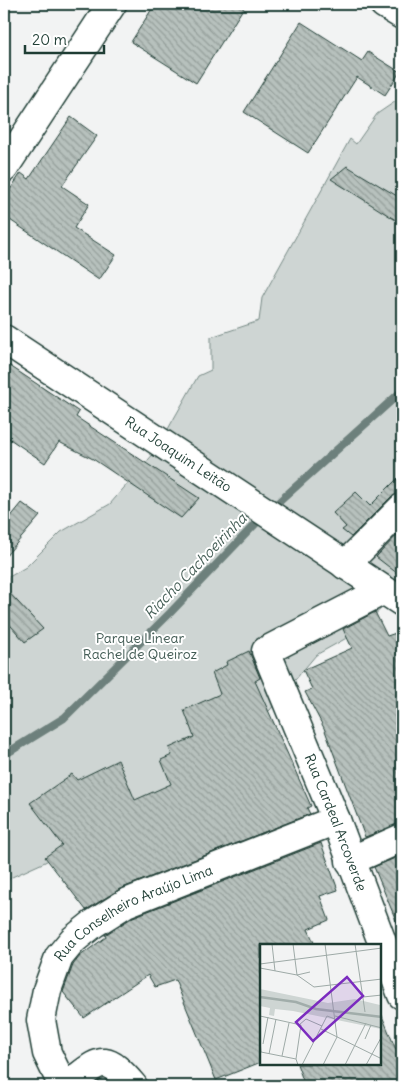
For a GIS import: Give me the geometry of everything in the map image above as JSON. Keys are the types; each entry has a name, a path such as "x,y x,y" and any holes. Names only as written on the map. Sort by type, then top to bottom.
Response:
{"street":[{"path":"4,168 112,4"},
{"path":"384,4 402,15"},
{"name":"Rua Joaquim Leitão","path":"4,339 393,596"},
{"path":"345,564 402,508"},
{"name":"Rua Cardeal Arcoverde","path":"393,596 266,651 336,820 402,995"},
{"name":"Rua Conselheiro Araújo Lima","path":"65,1086 47,1053 41,1020 47,990 59,957 73,940 93,924 126,903 336,820"},
{"path":"350,861 402,838"},
{"path":"65,1086 99,1062 107,1062 125,1077"}],"green space":[{"name":"Parque Linear Rachel de Queiroz","path":"402,97 402,590 352,635 316,655 270,710 238,741 107,827 45,862 12,877 4,884 4,580 26,567 61,532 110,504 155,452 198,376 211,370 211,337 259,321 262,298 350,139 356,144 377,114"}],"building":[{"path":"155,4 246,4 196,83 131,42"},
{"path":"301,22 362,61 368,52 400,72 385,95 357,77 308,153 244,112"},
{"path":"71,117 97,136 62,186 89,204 74,228 116,255 99,280 4,216 4,199 21,173 29,179"},
{"path":"347,166 402,199 402,224 331,179"},
{"path":"4,362 79,412 76,417 199,498 181,518 93,459 59,442 45,463 4,435"},
{"path":"402,474 402,493 391,497 351,537 342,530 346,527 333,513 356,492 370,506"},
{"path":"22,503 40,516 4,558 4,525"},
{"path":"402,530 402,577 376,557"},
{"path":"4,587 43,629 25,642 4,618"},
{"path":"375,612 387,636 402,631 402,823 365,837 324,728 305,692 312,689 303,670 352,648 343,629"},
{"path":"249,651 260,678 255,681 311,806 307,808 310,814 120,889 86,910 45,857 62,845 30,803 72,774 77,780 118,760 135,800 171,784 161,760 172,755 169,748 194,737 184,710 220,694 212,673 227,665 226,662"},
{"path":"321,843 338,890 320,896 329,920 308,929 315,944 260,944 260,1062 216,1080 175,980 155,987 148,975 84,1018 63,992 73,965 80,956 106,937 105,935 133,917"},
{"path":"402,855 402,935 374,867"},
{"path":"381,1013 402,1064 402,1086 305,1086 297,1065 381,1065"}],"waterway":[{"name":"Riacho Cachoeirinha","path":"271,509 402,391"},
{"name":"Riacho Cachoeirinha","path":"4,755 64,718 170,613 262,517"}]}
